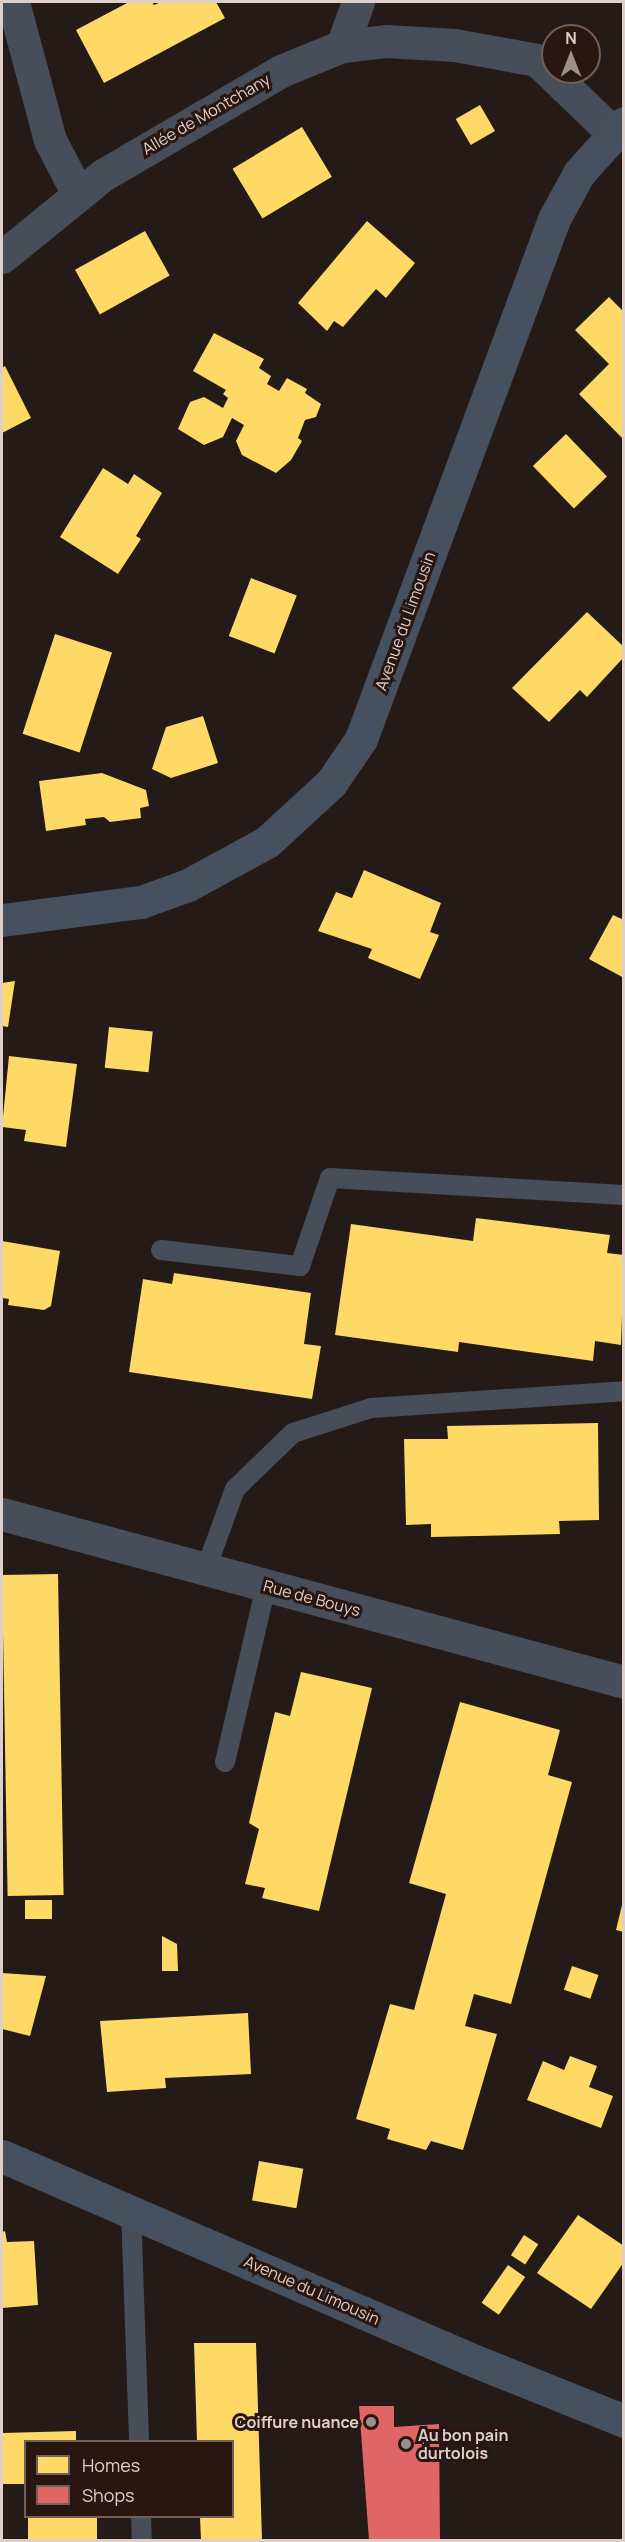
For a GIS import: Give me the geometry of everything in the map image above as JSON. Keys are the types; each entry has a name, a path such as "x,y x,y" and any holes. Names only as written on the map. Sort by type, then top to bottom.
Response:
{"main road":[{"name":"Avenue du Limousin","path":"2,920 141,902 188,885 267,843 331,783 361,739 554,219 579,172 618,128"},
{"name":"Avenue du Limousin","path":"2,2156 470,2359 624,2421"}],"street":[{"path":"13,2 50,140 78,194"},
{"path":"342,46 358,2"},
{"name":"Allée de Montchany","path":"2,256 78,194 181,127 281,71 342,46 386,41 455,45 537,60 618,128"},
{"name":"Rue de Bouys","path":"2,1514 624,1682"}],"lane":[{"path":"160,1250 300,1266 330,1178 624,1195"},
{"path":"206,1569 235,1489 293,1433 371,1408 624,1391"},
{"path":"225,1762 266,1586"},
{"path":"131,2210 139,2440"},
{"path":"141,2518 142,2541"}],"building: Homes":[{"path":"129,2 152,2 154,5 161,2 216,2 225,18 104,83 76,30"},
{"path":"480,105 495,131 471,145 456,119"},
{"path":"302,127 332,177 262,218 233,169"},
{"path":"367,221 415,263 386,298 376,289 343,327 334,321 327,331 298,303"},
{"path":"145,231 170,276 100,314 75,270"},
{"path":"609,297 624,312 624,440 579,394 609,364 575,330"},
{"path":"214,333 264,359 259,368 271,376 267,384 279,391 287,378 307,389 305,393 321,404 316,417 305,420 298,438 302,441 291,460 276,473 242,455 236,441 244,425 232,418 223,437 204,445 178,429 190,402 204,397 223,408 228,398 223,394 226,390 193,371"},
{"path":"5,366 31,418 2,433 2,368"},
{"path":"566,434 607,476 574,508 533,466"},
{"path":"103,468 128,484 134,474 162,493 136,536 141,539 118,574 60,537"},
{"path":"251,578 297,596 275,653 229,636"},
{"path":"587,612 624,647 624,657 587,697 580,690 549,722 512,688"},
{"path":"55,634 112,653 80,752 23,734"},
{"path":"203,716 218,763 171,778 152,769 166,727"},
{"path":"102,773 146,790 149,806 140,808 141,818 110,822 104,817 85,819 86,825 46,831 39,781"},
{"path":"364,870 441,903 430,932 439,935 420,979 368,958 372,949 318,931 336,892 352,898"},
{"path":"613,915 624,920 624,978 589,959"},
{"path":"15,981 8,1027 2,1026 2,983"},
{"path":"109,1027 153,1032 148,1072 105,1068"},
{"path":"9,1056 77,1064 66,1147 24,1141 26,1130 2,1127"},
{"path":"476,1218 610,1235 607,1253 624,1255 621,1345 595,1341 593,1361 459,1342 458,1352 335,1335 351,1224 473,1241"},
{"path":"2,1241 60,1251 51,1306 44,1310 8,1305 9,1299 2,1298"},
{"path":"174,1273 311,1293 304,1344 321,1346 312,1399 129,1372 143,1279 172,1284"},
{"path":"598,1423 599,1520 559,1521 560,1534 431,1537 431,1524 406,1525 404,1439 448,1439 447,1426"},
{"path":"58,1574 64,1895 8,1896 2,1575"},
{"path":"301,1672 372,1688 319,1911 262,1898 265,1888 245,1884 259,1829 249,1823 275,1712 290,1716"},
{"path":"460,1702 560,1730 548,1775 572,1782 511,2004 474,1994 465,2026 497,2034 463,2150 431,2141 426,2150 387,2139 390,2129 356,2119 390,2004 414,2010 446,1894 409,1883"},
{"path":"25,1900 52,1900 52,1919 25,1919"},
{"path":"624,1902 624,1932 616,1930"},
{"path":"162,1936 177,1944 178,1971 162,1971"},
{"path":"572,1966 598,1975 590,1999 564,1990"},
{"path":"2,1973 46,1976 30,2036 2,2029"},
{"path":"248,2013 251,2074 165,2078 166,2088 107,2092 100,2021"},
{"path":"570,2056 597,2066 589,2087 613,2096 601,2128 527,2100 543,2061 564,2070"},
{"path":"259,2161 303,2169 296,2208 252,2200"},
{"path":"578,2215 624,2246 624,2262 591,2309 537,2273"},
{"path":"5,2231 7,2242 34,2241 38,2305 2,2308 2,2232"},
{"path":"524,2235 538,2244 525,2264 511,2255"},
{"path":"508,2265 525,2277 499,2315 482,2303"},
{"path":"194,2343 256,2343 262,2540 201,2540 200,2518 234,2518 234,2440 197,2440"},
{"path":"76,2431 76,2440 24,2440 24,2484 2,2484 2,2433"},
{"path":"28,2518 97,2518 97,2540 28,2540"}],"building: Shops":[{"path":"359,2406 394,2406 394,2427 439,2424 440,2540 369,2540"}],"place":[{"name":"Coiffure nuance","path":"371,2422"},
{"name":"Au bon pain durtolois","path":"406,2444"}]}
